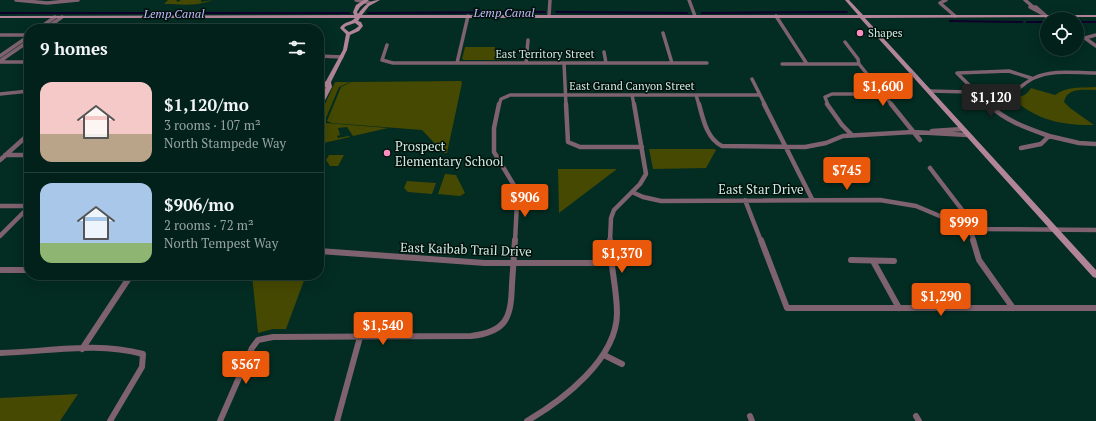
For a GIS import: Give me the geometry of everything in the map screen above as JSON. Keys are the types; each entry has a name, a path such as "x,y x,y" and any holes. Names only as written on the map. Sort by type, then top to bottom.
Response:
{"main road":[{"path":"348,34 358,30 360,26 356,18 356,9 367,2 378,0"},
{"path":"847,0 863,16 968,135 1096,274"},
{"path":"348,34 342,28 356,18 367,2"},
{"path":"0,17 356,18 468,16 1040,16"},
{"path":"1084,16 1096,16"},
{"path":"324,86 328,82 342,56 346,47 348,34"},
{"path":"324,97 329,88 328,82"}],"street":[{"path":"16,0 68,2 78,0"},
{"path":"356,0 367,2"},
{"path":"549,16 550,0"},
{"path":"689,0 695,16"},
{"path":"946,0 941,0 940,3 955,16"},
{"path":"1025,0 1041,12"},
{"path":"457,63 468,16"},
{"path":"776,16 807,64"},
{"path":"45,24 55,17"},
{"path":"52,24 62,17"},
{"path":"663,33 672,63"},
{"path":"0,35 24,36"},
{"path":"1096,36 1085,36 1085,39 1096,46"},
{"path":"0,56 24,39"},
{"path":"526,63 528,40"},
{"path":"845,42 858,59 859,64 920,140"},
{"path":"0,62 24,44"},
{"name":"East Territory Street","path":"386,45 382,57 384,61 393,63 707,63"},
{"path":"604,52 606,63"},
{"path":"324,56 342,56"},
{"path":"0,62 24,62"},
{"path":"564,63 568,140 572,146 642,147"},
{"path":"782,64 859,64"},
{"path":"1031,78 1008,71 957,73 991,108 1004,118 1049,136 1079,143 1096,144"},
{"path":"929,91 1010,93 1019,90 1031,78 1043,74 1096,73"},
{"path":"752,79 812,199"},
{"path":"0,94 24,92"},
{"path":"852,136 839,121 825,100 825,97 832,94 883,94"},
{"name":"East Grand Canyon Street","path":"514,263 517,187 511,176 495,155 494,148 499,102 504,97 565,95 760,95"},
{"path":"527,421 549,408 577,383 604,355 613,339 618,311 609,231 610,218 618,205 642,184 646,174 632,95"},
{"path":"696,95 712,140 718,145 727,147 816,146 843,136 963,129"},
{"path":"929,132 944,135 968,135"},
{"path":"1020,148 1042,144 1049,136"},
{"path":"0,160 24,138"},
{"path":"5,155 24,155"},
{"path":"930,168 966,216 971,228 972,240 979,260 1013,308"},
{"name":"East Star Drive","path":"632,192 654,200 812,199 888,201 916,206 971,228 990,230 1096,230"},
{"path":"745,200 787,308 1096,308"},
{"path":"0,206 24,206"},
{"path":"0,236 24,211"},
{"name":"East Kaibab Trail Drive","path":"324,251 471,262 612,263"},
{"path":"851,260 894,261"},
{"path":"873,261 899,308"},
{"path":"220,421 252,348 258,340 273,337 483,335 499,328 508,317 511,308 514,263"},
{"path":"0,270 24,270"},
{"path":"82,349 128,280"},
{"path":"337,421 360,337"},
{"path":"0,353 24,354 82,349 130,349 143,354 142,368 110,421"},
{"path":"604,355 622,364"}],"shaded area":[{"path":"168,0 176,0 178,2 181,0 201,0 201,2 213,0 194,4 182,5 164,4"},
{"path":"465,47 495,47 495,49 501,49 500,60 464,60 462,59"},
{"path":"461,81 462,83 447,153 444,153 422,130 332,123 327,121 341,87 351,82"},
{"path":"335,82 350,82 339,87 326,118 326,123 388,128 353,136 347,127 338,128 340,135 337,136 338,138 350,137 324,143 324,106"},
{"path":"1096,87 1096,90 1077,90 1072,92 1066,97 1064,102 1094,125 1060,123 1050,120 1030,112 1012,98 1023,96 1031,88 1055,95 1069,89"},
{"path":"649,149 716,150 706,168 653,169"},
{"path":"329,155 344,155 338,166 330,166 326,160"},
{"path":"558,169 617,169 559,213"},
{"path":"445,174 456,175 465,193 460,196 438,194"},
{"path":"407,181 436,183 432,194 408,192 404,188"},
{"path":"253,280 304,280 286,329 273,329 258,333"},
{"path":"78,394 60,421 0,421 0,398"}],"waterway":[{"name":"Lemp Canal","path":"368,13 544,12"},
{"name":"Lemp Canal","path":"557,12 687,13"},
{"name":"Lemp Canal","path":"702,13 846,12"},
{"name":"Lemp Canal","path":"0,13 349,13"},
{"path":"951,21 1022,22"},
{"path":"1028,22 1040,22"},
{"path":"1084,22 1096,22"}],"place":[{"name":"Shapes","path":"860,33"},
{"name":"Prospect Elementary School","path":"387,153"}]}
